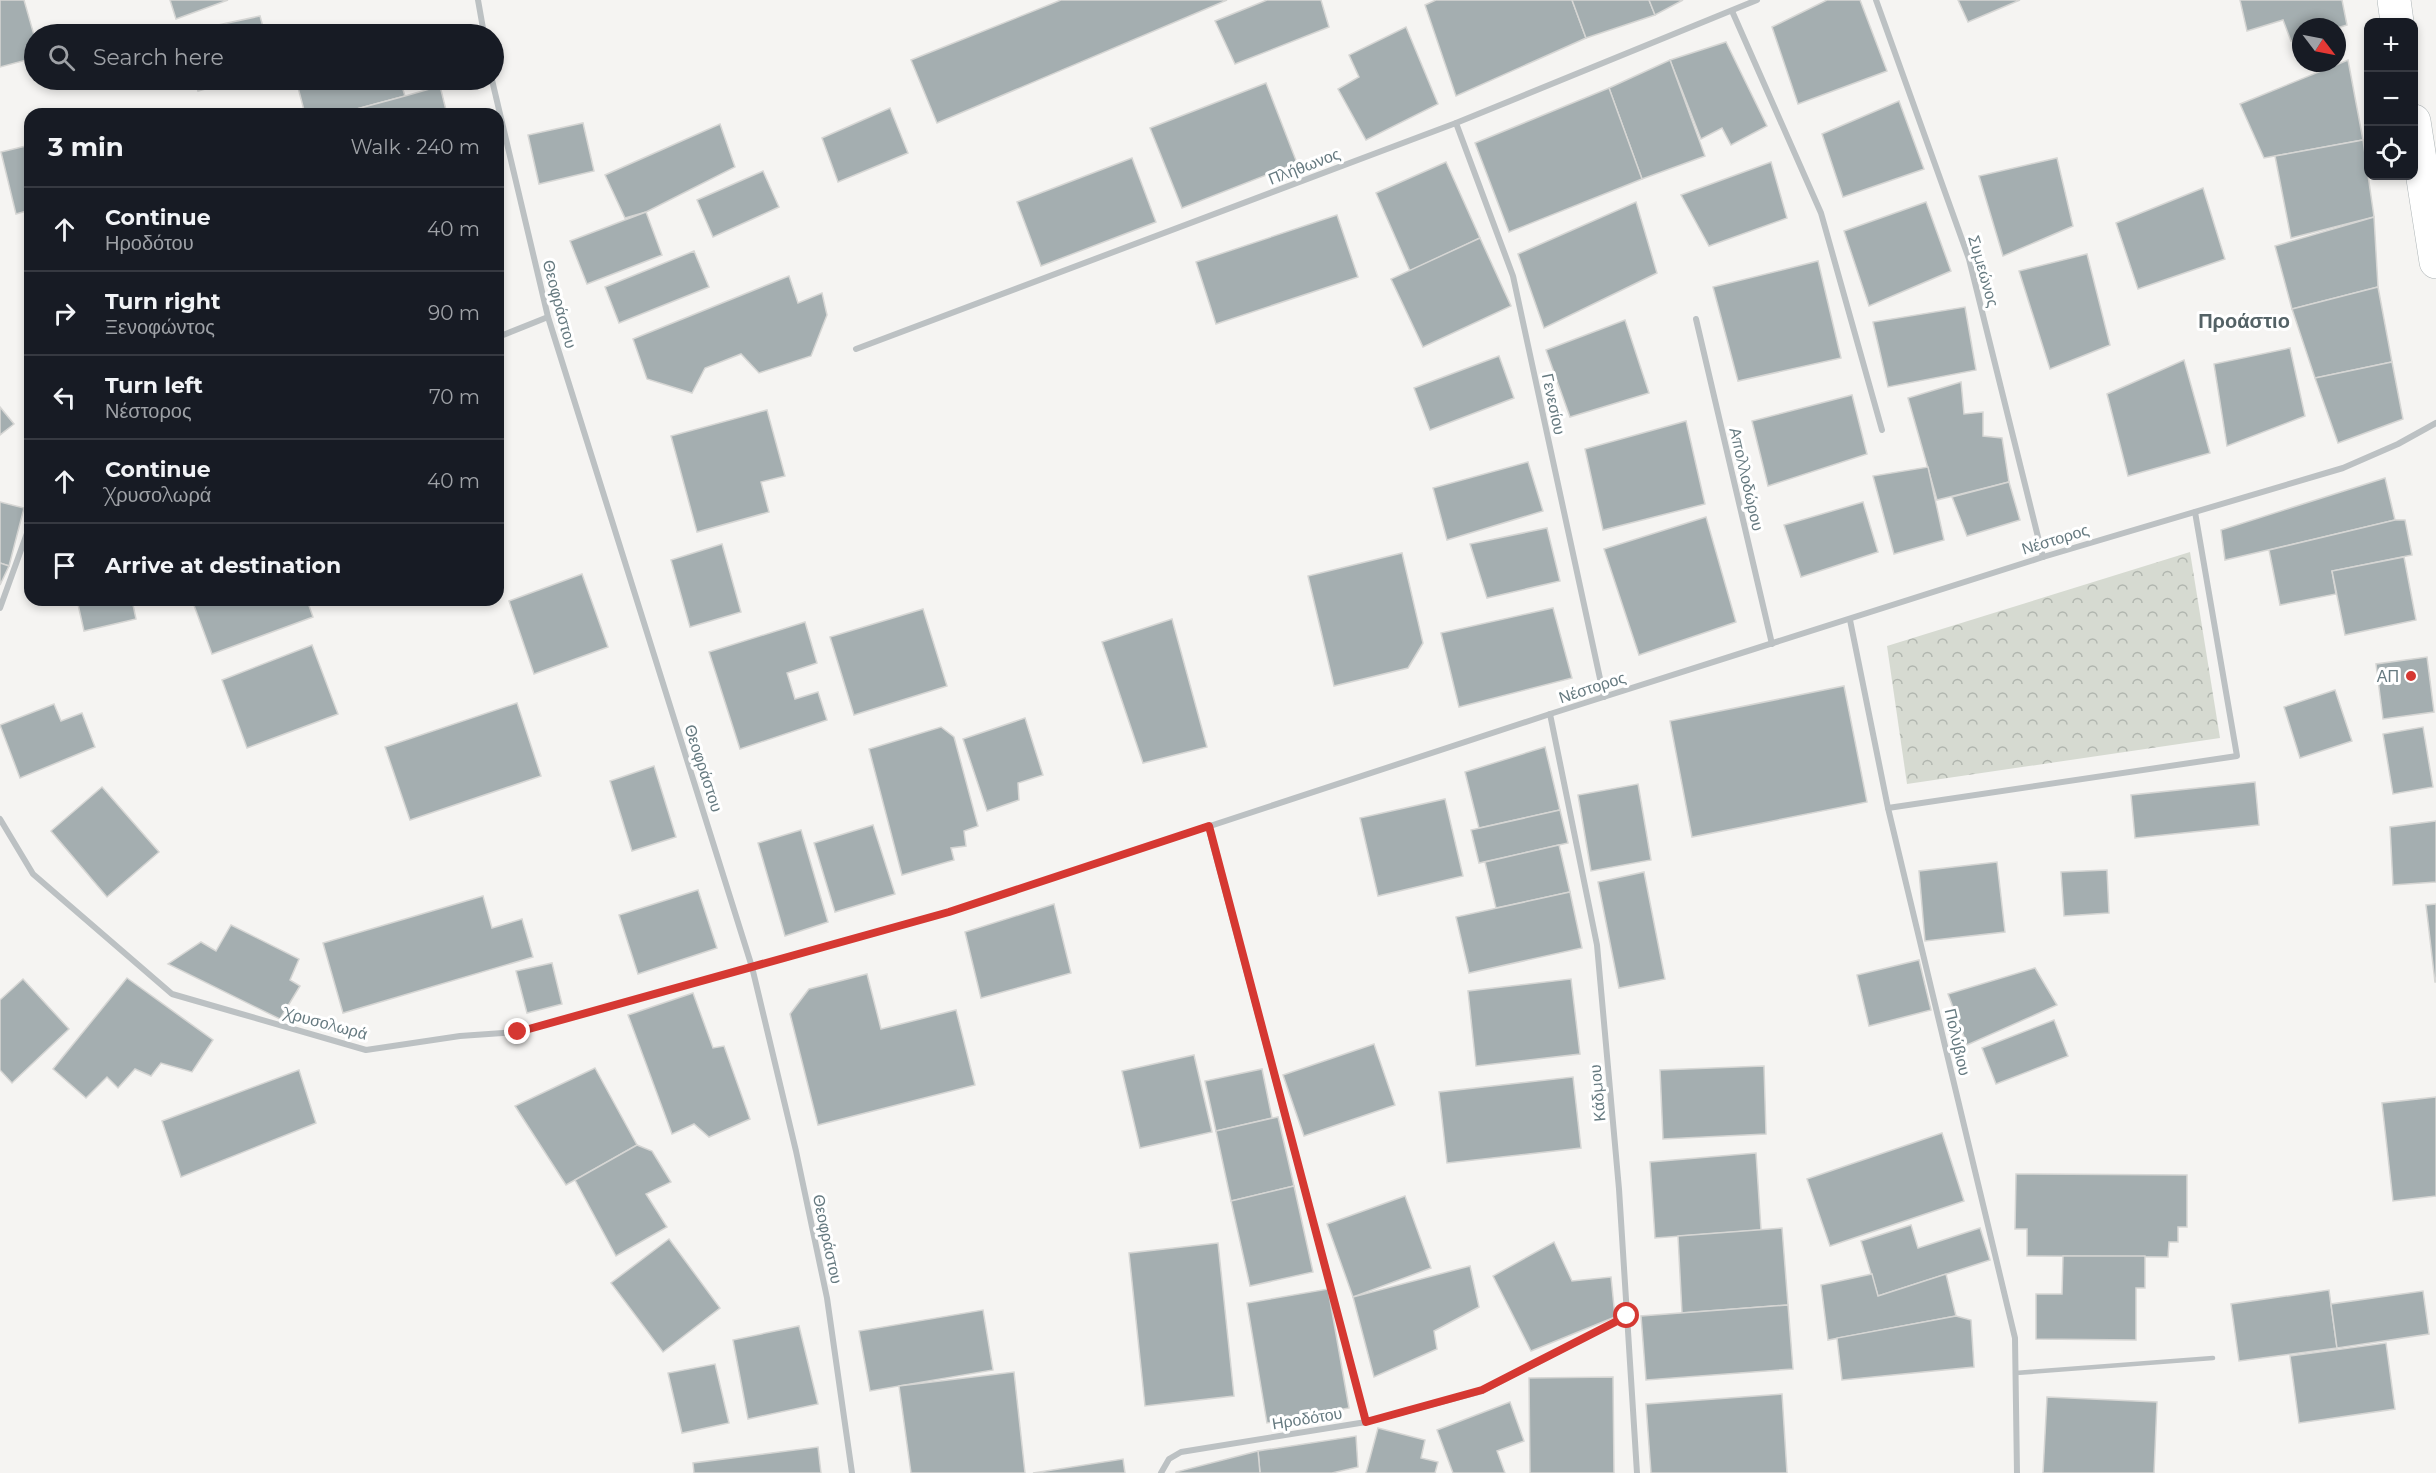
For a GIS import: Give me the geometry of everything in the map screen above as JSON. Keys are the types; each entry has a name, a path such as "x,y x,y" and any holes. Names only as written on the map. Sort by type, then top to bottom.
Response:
{"main road":[{"path":"2394,0 2396,18"},
{"path":"2415,126 2436,262"}],"street":[{"path":"478,0 482,24"},
{"name":"Πλήθωνος","path":"856,349 1456,123 1757,0"},
{"name":"Συμεώνος","path":"1876,0 1969,259 2043,557"},
{"path":"1732,11 1821,213 1882,430"},
{"name":"Θεοφράστου","path":"494,90 499,108"},
{"name":"Γενεσίου","path":"1456,123 1513,276 1604,697"},
{"name":"Θεοφράστου","path":"504,130 549,317 752,967 791,1130 826,1298 852,1473"},
{"path":"504,335 549,317"},
{"name":"Απολλοδώρου","path":"1696,319 1772,644"},
{"name":"Νέστορος","path":"752,967 949,912 1550,714 2043,557 2343,468 2398,444 2436,423"},
{"path":"1888,808 2237,756 2195,512"},
{"path":"0,609 24,542"},
{"name":"Πολύβιου","path":"1850,620 1888,808 2015,1338 2017,1473"},
{"name":"Κάδμου","path":"1550,714 1597,945 1627,1316 1637,1473"},
{"name":"Χρυσολωρά","path":"0,819 33,874 172,994 366,1050 460,1036 518,1032 752,967"},
{"path":"1209,826 1366,1422"},
{"name":"Ηροδότου","path":"1161,1473 1169,1459 1181,1452 1366,1422 1482,1390 1627,1316"}],"lane":[{"path":"2016,1373 2213,1358"}],"green space":[{"path":"2190,552 2220,738 1907,784 1887,646"}],"building":[{"path":"0,0 24,0 31,24 24,24 24,61 0,67"},
{"path":"170,0 228,0 176,19"},
{"path":"1061,0 1227,0 937,123 911,60"},
{"path":"1267,0 1321,0 1329,27 1235,64 1215,21"},
{"path":"1436,0 1572,0 1586,38 1456,96 1425,5"},
{"path":"1572,0 1649,0 1655,15 1586,38"},
{"path":"1649,0 1683,0 1655,15"},
{"path":"1827,0 1860,0 1887,71 1798,104 1772,27"},
{"path":"1958,0 2020,0 1968,22"},
{"path":"2240,0 2342,0 2346,18 2292,18 2292,41 2283,20 2247,31"},
{"path":"260,16 262,24 223,24"},
{"path":"1406,27 1438,104 1366,140 1338,89 1359,77 1349,55"},
{"path":"1726,42 1767,126 1731,145 1722,128 1701,139 1670,60"},
{"path":"1670,60 1705,156 1642,179 1609,88"},
{"path":"2348,60 2363,140 2264,158 2240,104 2319,72 2346,72 2346,61"},
{"path":"1266,83 1297,163 1182,208 1150,128"},
{"path":"1609,88 1642,179 1509,232 1475,143"},
{"path":"299,90 403,90 405,96 360,108 303,108"},
{"path":"426,90 441,90 446,108 360,108"},
{"path":"1899,101 1924,169 1843,197 1822,134"},
{"path":"890,108 908,153 838,182 822,138"},
{"path":"583,123 594,171 539,184 528,135"},
{"path":"720,124 735,167 646,212 625,218 605,175"},
{"path":"2363,140 2364,180 2369,180 2374,217 2291,238 2275,156"},
{"path":"24,146 24,212 16,214 1,152"},
{"path":"1132,158 1156,222 1041,266 1017,202"},
{"path":"2057,158 2073,226 2003,256 1979,176"},
{"path":"1446,162 1480,238 1410,271 1376,193"},
{"path":"1771,162 1787,218 1709,246 1681,195"},
{"path":"763,171 779,207 713,237 697,200"},
{"path":"2203,188 2225,259 2138,289 2116,223"},
{"path":"1636,202 1657,273 1544,328 1518,254"},
{"path":"1926,202 1951,271 1869,306 1844,231"},
{"path":"646,212 662,255 587,284 570,241"},
{"path":"1337,215 1358,277 1216,324 1196,262"},
{"path":"2374,217 2378,287 2292,309 2275,246"},
{"path":"1480,238 1511,306 1423,347 1391,279"},
{"path":"694,251 709,287 619,323 605,287"},
{"path":"2087,254 2110,345 2050,369 2019,271"},
{"path":"1818,261 1841,358 1738,381 1713,287"},
{"path":"789,276 798,303 822,293 827,315 811,356 759,373 741,354 705,368 692,393 647,379 633,339"},
{"path":"2378,287 2392,362 2315,378 2292,309"},
{"path":"1965,307 1976,370 1888,387 1873,322"},
{"path":"1625,320 1649,393 1570,417 1546,350"},
{"path":"2290,348 2305,416 2227,446 2214,364"},
{"path":"1499,356 1514,398 1430,430 1414,388"},
{"path":"2184,360 2210,453 2128,476 2107,394"},
{"path":"2392,362 2403,419 2338,443 2315,378"},
{"path":"1961,382 1964,414 1983,412 1983,436 2002,438 2009,482 1937,500 1908,398"},
{"path":"1852,395 1867,454 1768,486 1752,421"},
{"path":"0,407 14,424 0,435"},
{"path":"767,410 785,476 761,482 769,512 697,532 671,436"},
{"path":"1686,421 1705,504 1603,530 1585,449"},
{"path":"1528,462 1543,511 1447,540 1433,488"},
{"path":"1928,467 1944,540 1894,554 1873,476"},
{"path":"2385,478 2395,520 2225,560 2221,530"},
{"path":"2009,482 2020,520 1967,536 1952,497"},
{"path":"0,502 24,508 9,566 0,563"},
{"path":"1863,502 1878,552 1801,577 1784,525"},
{"path":"1706,517 1736,622 1639,655 1604,549"},
{"path":"2395,520 2405,520 2412,555 2332,571 2336,594 2280,605 2269,550"},
{"path":"1547,528 1560,581 1487,598 1470,544"},
{"path":"722,544 741,612 690,627 671,560"},
{"path":"1402,553 1423,643 1408,668 1334,686 1308,576"},
{"path":"2404,557 2416,620 2345,635 2332,571"},
{"path":"0,563 9,566 0,585"},
{"path":"582,574 608,647 534,674 509,601"},
{"path":"78,606 133,606 136,619 84,631"},
{"path":"194,606 309,606 313,617 212,654"},
{"path":"1553,608 1572,678 1459,707 1441,633"},
{"path":"923,609 947,686 854,715 830,637"},
{"path":"1172,619 1207,747 1143,763 1102,642"},
{"path":"805,622 817,663 787,673 795,699 818,692 827,720 740,749 709,652"},
{"path":"312,645 338,714 247,748 222,680"},
{"path":"2427,657 2434,712 2383,719 2376,664"},
{"path":"1844,686 1867,802 1692,837 1670,721"},
{"path":"2335,690 2352,741 2300,758 2284,707"},
{"path":"517,703 541,776 410,820 385,747"},
{"path":"54,704 61,721 82,713 95,747 20,778 0,725"},
{"path":"1025,718 1043,775 1018,783 1019,800 987,811 963,739"},
{"path":"941,727 954,737 978,826 964,831 966,846 951,848 954,860 902,875 869,749"},
{"path":"2423,727 2433,787 2393,794 2383,734"},
{"path":"1545,747 1560,810 1479,828 1465,772"},
{"path":"654,766 676,837 632,851 610,781"},
{"path":"2255,782 2259,825 2135,838 2131,795"},
{"path":"1638,784 1651,860 1591,871 1578,795"},
{"path":"102,787 159,852 107,897 51,831"},
{"path":"1445,799 1463,876 1378,896 1360,818"},
{"path":"1560,810 1568,843 1479,863 1471,830"},
{"path":"2436,821 2436,882 2393,885 2390,827"},
{"path":"873,825 895,894 835,912 814,843"},
{"path":"801,830 828,922 785,936 758,843"},
{"path":"1559,845 1570,892 1496,908 1485,862"},
{"path":"1997,862 2005,932 1925,941 1919,871"},
{"path":"2107,870 2109,913 2064,916 2061,872"},
{"path":"1644,872 1665,979 1619,988 1598,882"},
{"path":"698,890 717,948 638,974 619,915"},
{"path":"1570,892 1582,948 1469,973 1456,917"},
{"path":"483,896 492,928 522,919 533,957 343,1013 323,943"},
{"path":"1054,904 1071,973 981,998 965,932"},
{"path":"2436,904 2436,982 2435,982 2426,905"},
{"path":"231,925 299,959 290,980 300,986 280,1019 168,964 201,942 216,951"},
{"path":"1919,960 1931,1010 1869,1026 1857,975"},
{"path":"552,963 562,1004 527,1013 516,971"},
{"path":"2035,968 2057,1005 1967,1045 1948,994"},
{"path":"867,974 881,1029 956,1010 975,1085 818,1125 790,1014 809,989"},
{"path":"127,978 213,1040 192,1072 161,1063 151,1076 135,1069 118,1088 107,1077 86,1098 53,1069"},
{"path":"23,979 69,1029 12,1083 0,1070 0,1000"},
{"path":"1571,979 1580,1054 1476,1066 1468,991"},
{"path":"693,993 713,1048 724,1046 750,1119 709,1137 694,1124 672,1134 628,1015"},
{"path":"2054,1020 2068,1056 1996,1084 1982,1048"},
{"path":"1374,1044 1395,1105 1304,1136 1283,1075"},
{"path":"1194,1055 1212,1132 1140,1148 1122,1071"},
{"path":"1764,1066 1766,1134 1663,1139 1660,1070"},
{"path":"595,1068 637,1145 566,1185 515,1106"},
{"path":"1262,1069 1272,1118 1216,1131 1205,1081"},
{"path":"299,1070 316,1123 181,1177 162,1121"},
{"path":"1573,1077 1581,1148 1447,1163 1439,1092"},
{"path":"2436,1097 2436,1196 2393,1201 2382,1103"},
{"path":"1278,1117 1294,1186 1231,1201 1216,1131"},
{"path":"1942,1133 1964,1201 1830,1246 1807,1179"},
{"path":"637,1145 652,1151 671,1182 646,1194 667,1227 616,1256 575,1180"},
{"path":"1756,1153 1761,1230 1655,1238 1650,1162"},
{"path":"2016,1174 2187,1175 2187,1227 2178,1227 2178,1242 2169,1242 2168,1257 2027,1256 2027,1229 2015,1229"},
{"path":"1294,1186 1313,1272 1250,1286 1231,1201"},
{"path":"1405,1196 1431,1268 1353,1297 1327,1224"},
{"path":"1911,1225 1918,1248 1980,1228 1990,1260 1878,1296 1861,1241"},
{"path":"1782,1228 1788,1305 1682,1313 1678,1236"},
{"path":"669,1239 720,1308 663,1352 611,1283"},
{"path":"1554,1242 1572,1281 1611,1277 1615,1317 1531,1351 1493,1276"},
{"path":"1218,1243 1234,1396 1145,1406 1129,1253"},
{"path":"2063,1256 2145,1256 2145,1288 2136,1288 2136,1340 2036,1339 2036,1294 2062,1294"},
{"path":"1470,1266 1479,1307 1434,1331 1437,1349 1374,1377 1353,1297"},
{"path":"1872,1274 1878,1296 1946,1274 1956,1316 1828,1340 1821,1285"},
{"path":"1328,1289 1349,1408 1267,1423 1247,1303"},
{"path":"2329,1290 2337,1348 2239,1361 2231,1304"},
{"path":"2423,1291 2429,1334 2337,1348 2331,1304"},
{"path":"1788,1305 1793,1369 1646,1380 1641,1316"},
{"path":"983,1310 993,1370 870,1391 859,1331"},
{"path":"1956,1316 1971,1320 1974,1367 1842,1380 1837,1338"},
{"path":"799,1326 818,1404 748,1419 733,1340"},
{"path":"2386,1343 2395,1409 2299,1423 2290,1356"},
{"path":"715,1364 729,1423 682,1433 668,1373"},
{"path":"1014,1372 1025,1473 911,1473 899,1386"},
{"path":"1613,1377 1614,1473 1530,1473 1529,1378"},
{"path":"1782,1394 1787,1473 1651,1473 1646,1404"},
{"path":"2047,1397 2157,1402 2154,1473 2043,1473"},
{"path":"1510,1402 1524,1441 1497,1451 1505,1473 1453,1473 1437,1430"},
{"path":"1378,1428 1425,1440 1421,1458 1438,1462 1435,1473 1366,1473"},
{"path":"1356,1436 1358,1467 1332,1473 1260,1473 1258,1451"},
{"path":"818,1447 821,1473 694,1473 693,1463"},
{"path":"1258,1451 1260,1473 1176,1473 1176,1472"},
{"path":"1123,1459 1125,1473 1033,1473"}],"place":[{"name":"ΑΠ","path":"2411,676"}],"district":[{"name":"Προάστιο","path":"2244,321"}],"route":[{"path":"518,1032 949,912 1209,826 1366,1422 1482,1390 1627,1316"}]}
